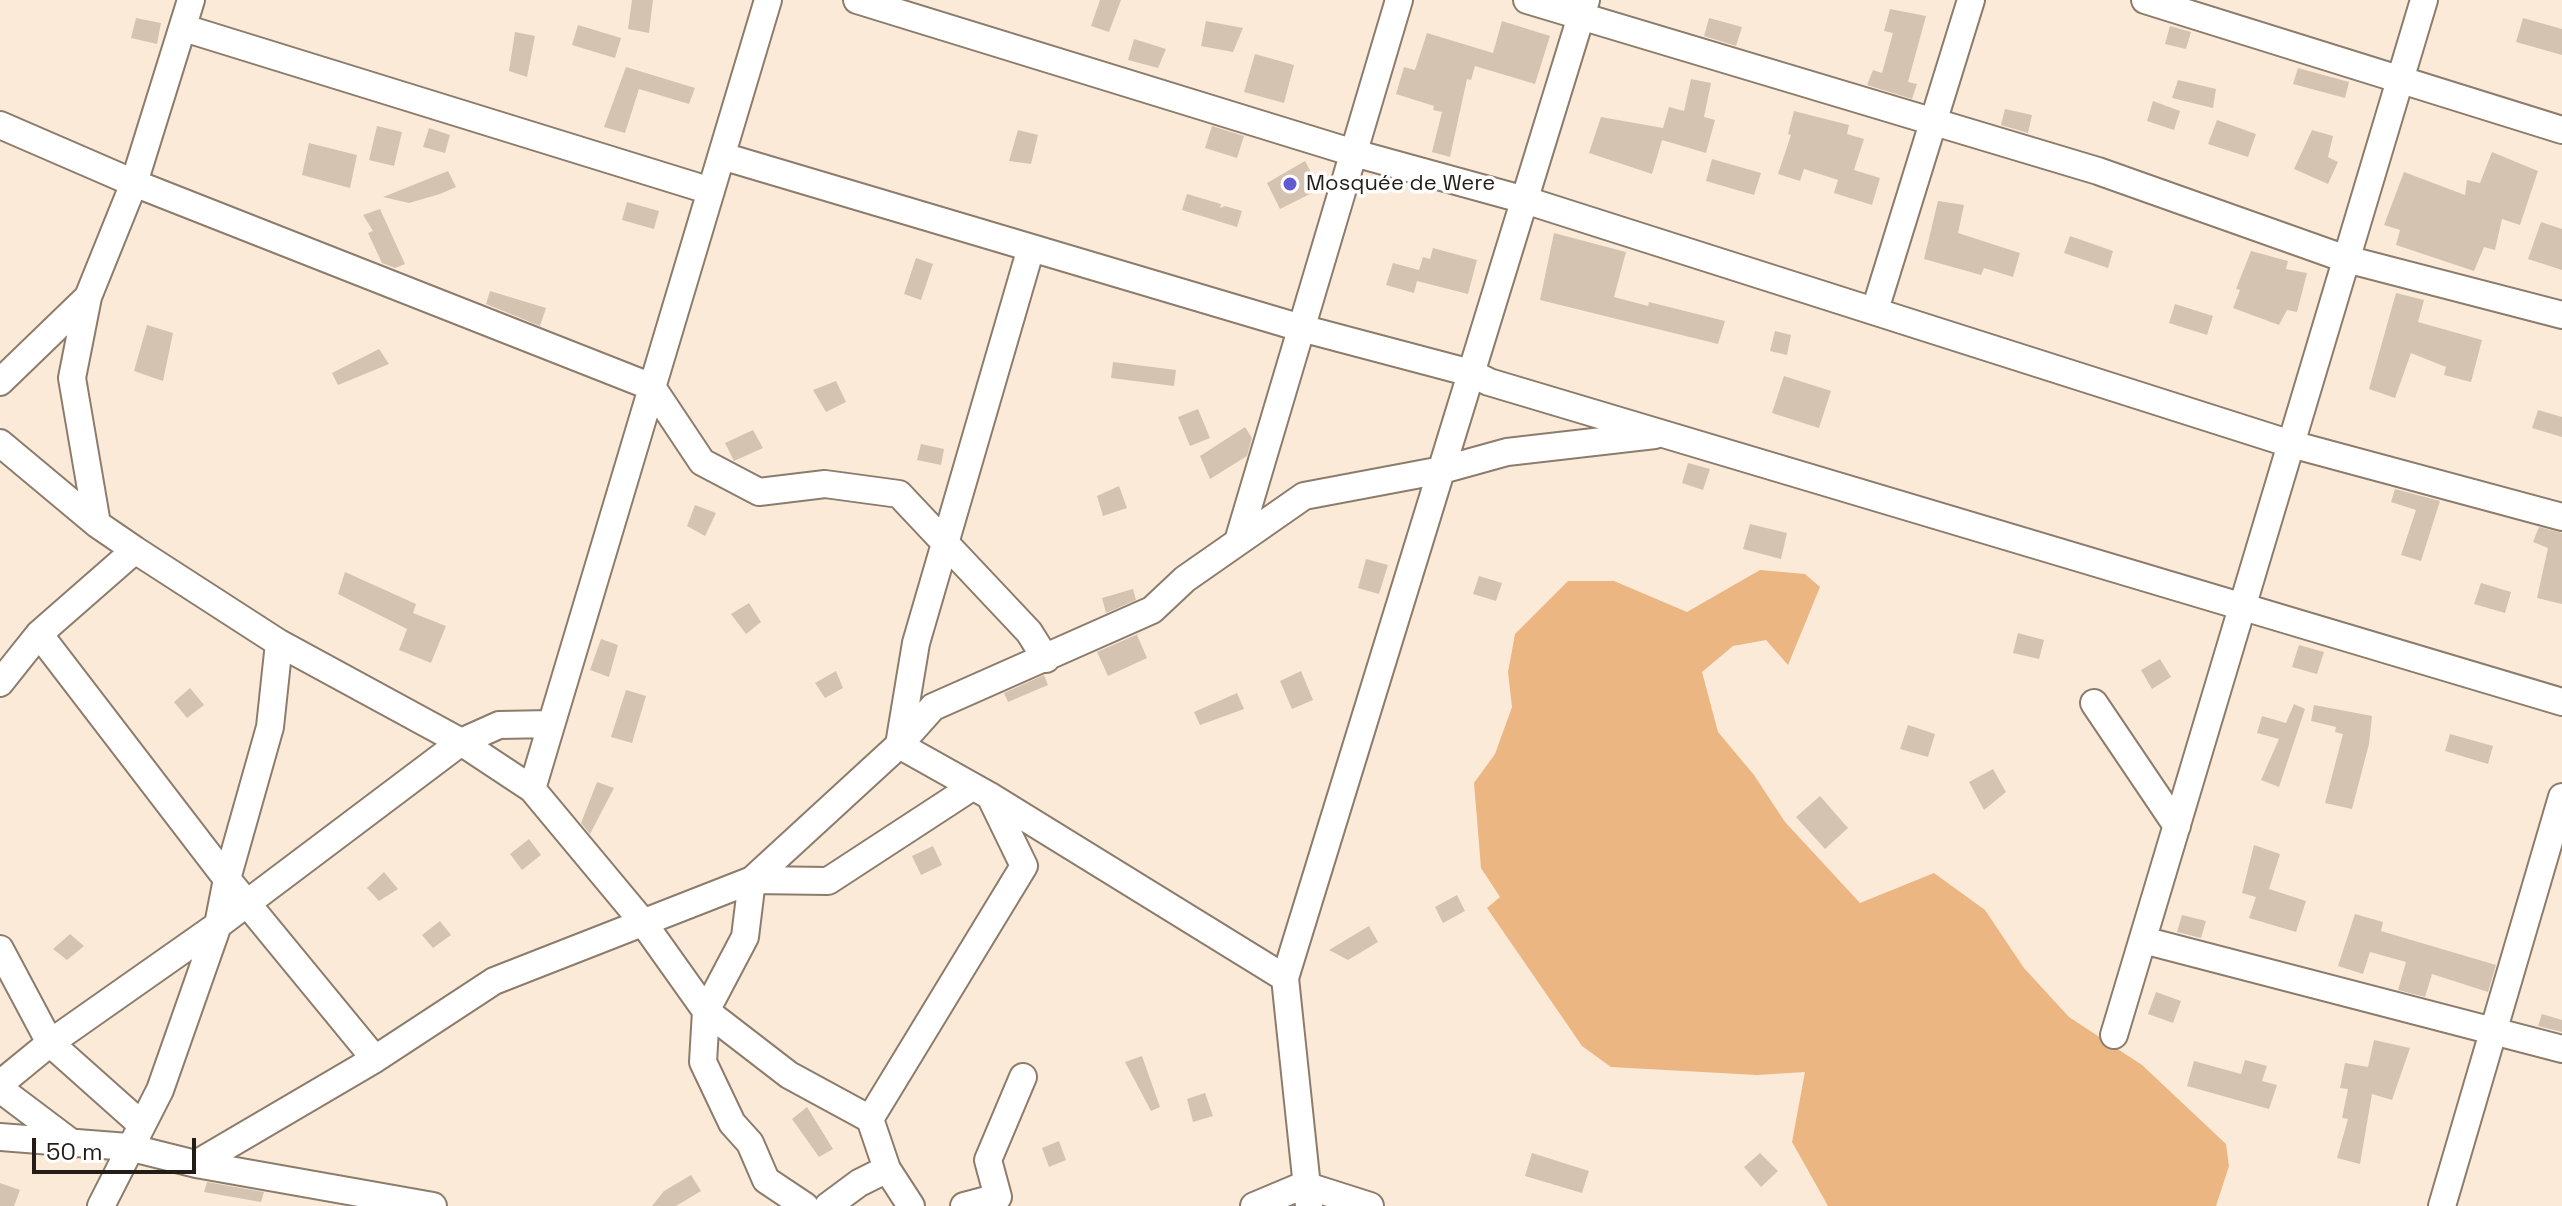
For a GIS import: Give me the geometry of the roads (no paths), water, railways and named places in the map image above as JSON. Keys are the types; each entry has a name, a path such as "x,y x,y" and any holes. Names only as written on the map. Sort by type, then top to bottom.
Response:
{"street":[{"path":"97,524 72,378 88,297 134,183 191,0"},
{"path":"532,789 768,0"},
{"path":"857,0 1354,153 1525,200 2291,444 2562,517"},
{"path":"1239,538 1399,0"},
{"path":"1527,0 1584,7 1933,123 2098,171 2346,259 2562,315"},
{"path":"1875,310 1971,0"},
{"path":"2145,0 2562,130"},
{"path":"2114,1035 2424,0"},
{"path":"1306,1196 1285,978 1584,7"},
{"path":"184,28 711,191"},
{"path":"0,125 134,183 652,387 702,462 759,492 825,484 899,494 1029,632 1046,659"},
{"path":"722,156 1301,328 1471,373 1489,382 2562,702"},
{"path":"899,745 916,643 1031,248"},
{"path":"0,382 88,297"},
{"path":"805,1206 766,1180 750,1143 732,1123 703,1062 706,1011 745,937 752,880 899,745 933,707 1152,610 1185,579 1239,538 1304,496 1442,470 1507,452 1666,433"},
{"path":"0,443 97,524 135,550 279,643 461,742 532,789 642,921 706,1011 789,1075 870,1119 887,1169 911,1206"},
{"path":"0,683 39,634 135,550"},
{"path":"39,634 227,879 375,1059"},
{"path":"101,1206 160,1090 218,925 227,879 270,727 279,643"},
{"path":"2094,703 2177,826"},
{"path":"73,1144 0,1086 50,1043 218,925 461,742 499,725 551,724"},
{"path":"899,745 981,791 1285,978"},
{"path":"196,1164 375,1059 494,981 752,880 828,881 981,791"},
{"path":"870,1119 1024,866 981,791"},
{"path":"2442,1206 2562,797"},
{"path":"2143,940 2562,1049"},
{"path":"0,949 50,1043 135,1136 196,1164 433,1206"},
{"path":"964,1206 998,1197 988,1160 1009,1102 1023,1077"},
{"path":"0,1137 73,1144 135,1136"},
{"path":"828,1206 859,1183 887,1169"},
{"path":"1254,1206 1306,1196 1370,1206"}],"place":[{"name":"Mosquée de Were","path":"1290,184"}]}
